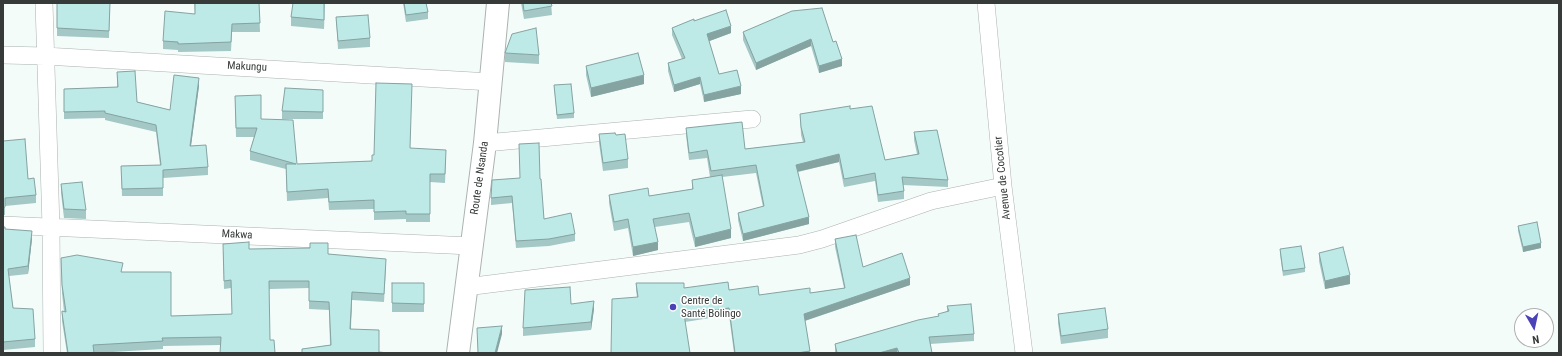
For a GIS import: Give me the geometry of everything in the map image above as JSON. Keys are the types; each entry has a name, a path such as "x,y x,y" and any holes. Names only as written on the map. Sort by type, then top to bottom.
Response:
{"street":[{"path":"44,3 51,227 52,353"},
{"name":"Route de Nsanda","path":"458,353 485,143 498,3"},
{"name":"Avenue de Cocotier","path":"986,3 1003,186 1024,353"},
{"name":"Makungu","path":"3,55 45,56 490,82"},
{"path":"485,143 752,119"},
{"path":"466,287 799,245 822,239 930,201 1003,186"},
{"name":"Makwa","path":"3,225 471,246"}],"building":[{"path":"57,3 110,3 109,31 57,28"},
{"path":"195,3 259,3 260,23 232,24 231,42 178,44 178,42 163,41 165,11 195,14"},
{"path":"293,3 324,3 324,20 291,17"},
{"path":"404,3 426,3 428,12 406,15"},
{"path":"523,3 551,3 552,6 524,11"},
{"path":"822,8 833,42 836,41 842,59 819,66 811,39 756,63 743,32 792,11"},
{"path":"726,10 731,26 707,34 719,74 737,70 741,86 704,95 700,77 674,85 668,63 685,58 672,28 694,19 694,21"},
{"path":"368,15 370,38 338,41 336,17"},
{"path":"536,28 539,55 505,53 512,34"},
{"path":"638,53 644,75 591,88 586,66"},
{"path":"135,71 137,102 170,110 174,75 199,78 190,146 206,145 208,167 163,170 163,188 122,189 121,166 161,165 156,125 105,113 105,111 64,112 64,89 118,87 117,72"},
{"path":"376,83 412,84 410,148 446,150 445,174 430,174 430,214 406,214 406,211 374,212 374,200 329,202 328,189 287,192 286,164 296,164 250,151 257,128 236,128 235,96 261,95 261,119 293,120 297,164 372,161 372,155 374,155"},
{"path":"571,84 574,113 557,115 554,85"},
{"path":"285,88 323,90 323,112 282,111"},
{"path":"850,106 850,109 872,106 885,160 919,154 914,132 937,130 948,180 902,177 904,191 878,195 875,173 844,179 839,154 796,165 809,217 743,234 738,213 764,206 756,165 711,171 707,150 689,153 686,128 742,122 745,149 805,142 801,127 800,114"},
{"path":"615,133 616,135 625,134 628,159 603,163 599,134"},
{"path":"25,139 28,179 34,178 36,195 5,198 5,207 3,208 3,141"},
{"path":"539,143 540,179 544,219 571,213 575,234 549,239 516,241 512,196 491,198 492,180 520,178 519,144"},
{"path":"722,175 731,229 695,238 689,213 653,219 658,242 633,247 628,219 614,222 609,195 648,188 649,196 693,189 692,180"},
{"path":"82,182 86,210 64,209 61,184"},
{"path":"1537,222 1541,243 1523,247 1518,226"},
{"path":"3,227 5,227 5,229 32,231 28,266 8,269 13,308 33,309 35,339 3,342"},
{"path":"856,235 863,267 902,253 910,278 804,314 810,351 797,353 735,353 729,308 684,314 690,353 611,353 612,299 638,297 636,283 684,283 684,288 728,282 729,290 758,286 759,295 810,288 810,293 845,288 835,239"},
{"path":"249,242 249,249 310,248 310,243 328,243 328,254 386,259 384,294 352,292 350,329 379,330 379,352 388,353 302,353 302,349 331,345 329,302 309,301 309,281 269,281 270,340 274,340 275,353 220,353 221,337 162,338 163,341 93,345 94,353 68,353 62,313 62,311 66,312 62,285 61,258 77,255 123,263 121,272 171,272 171,316 232,314 231,280 224,281 223,244"},
{"path":"1301,246 1305,268 1283,271 1280,249"},
{"path":"1343,247 1350,275 1325,281 1319,253"},
{"path":"392,283 424,283 424,304 392,303"},
{"path":"570,287 571,304 594,301 591,322 523,328 525,290"},
{"path":"971,304 974,334 929,337 932,353 899,353 897,348 879,353 837,353 835,344 918,320 939,316 938,314 949,311 947,306"},
{"path":"1105,308 1108,329 1061,336 1058,314"},
{"path":"502,326 495,353 478,353 477,328"}],"place":[{"name":"Centre de Santé Bolingo","path":"673,307"}]}
